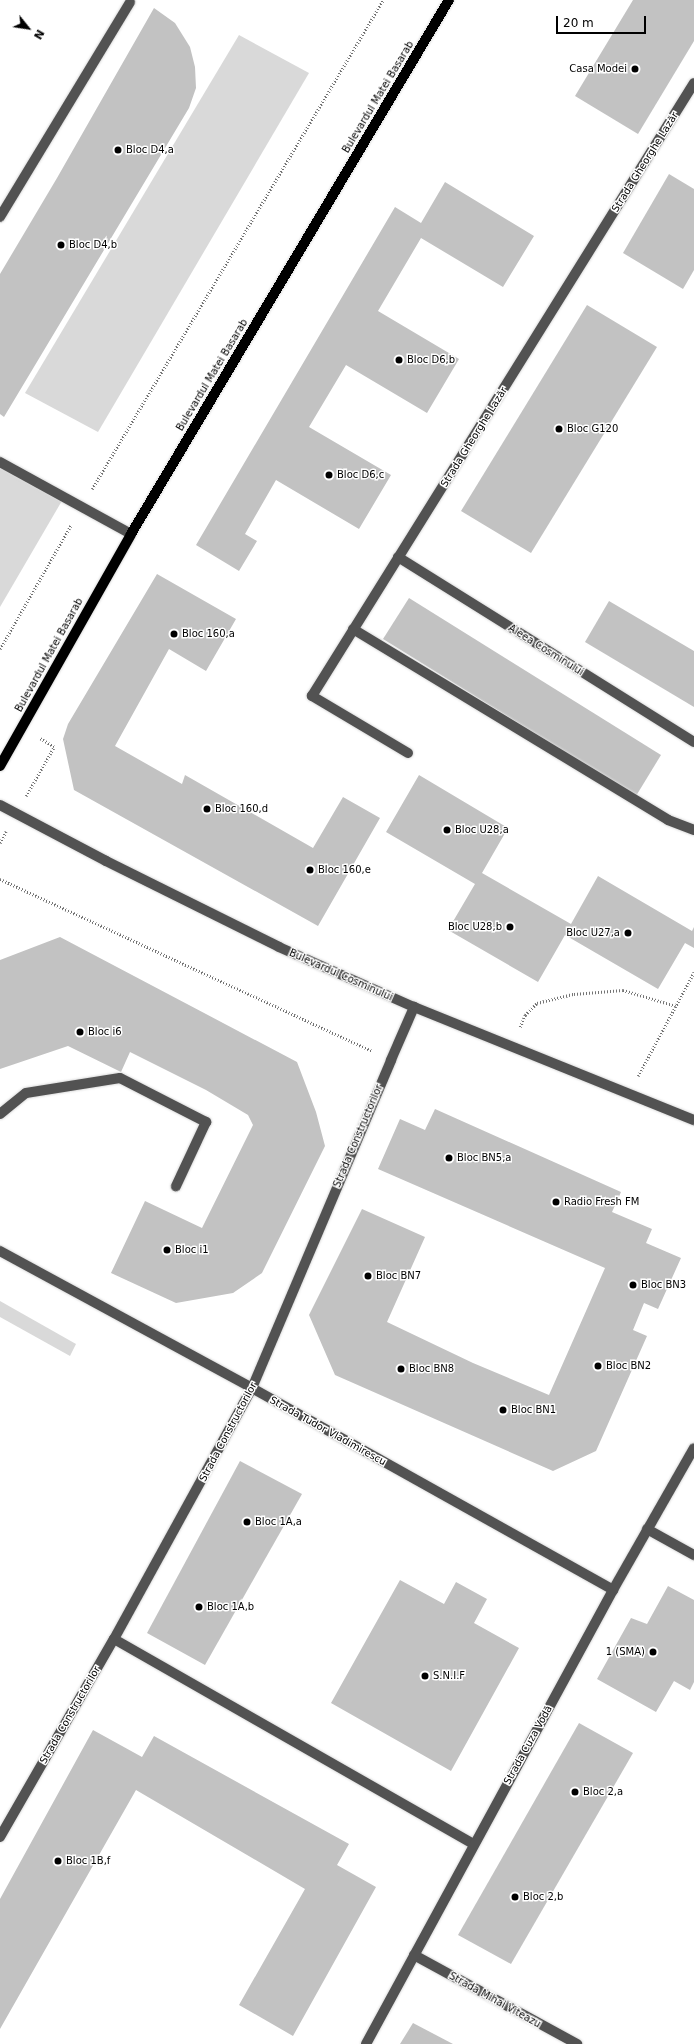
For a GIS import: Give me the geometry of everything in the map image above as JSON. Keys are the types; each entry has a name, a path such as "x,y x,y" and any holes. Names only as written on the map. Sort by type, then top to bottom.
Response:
{"main road":[{"name":"Bulevardul Matei Basarab","path":"0,766 130,534 449,0"}],"street":[{"path":"0,217 130,2"},
{"name":"Strada Gheorghe Lazăr","path":"408,753 312,696 694,83"},
{"path":"0,462 130,534"},
{"name":"Aleea Cosminului","path":"398,557 694,742"},
{"path":"353,629 668,820 694,830"},
{"name":"Bulevardul Cosminului","path":"0,805 106,861 272,943 414,1007 628,1095 694,1120"},
{"name":"Strada Constructorilor","path":"0,1837 114,1639 252,1388 414,1007"},
{"path":"0,1114 26,1093 120,1078 206,1122 176,1186"},
{"name":"Strada Tudor Vladimirescu","path":"0,1251 252,1388 613,1590"},
{"name":"Strada Cuza Vodă","path":"366,2044 613,1590 694,1448"},
{"path":"647,1529 694,1555"},
{"path":"114,1639 474,1844"},
{"name":"Strada Mihai Viteazu","path":"414,1955 577,2044"}],"path":[{"path":"0,649 81,507 384,0"},
{"path":"16,814 54,747"},
{"path":"0,879 391,1060"},
{"path":"628,1095 694,972"},
{"path":"512,1047 525,1015 537,1003 574,994 623,990 676,1006"}],"shaded area":[{"path":"239,35 309,73 98,432 25,393"},
{"path":"0,463 63,499 0,607"},
{"path":"0,1301 76,1344 70,1356 0,1317"}],"building":[{"name":"Casa Modei","path":"633,0 694,0 694,41 638,134 575,96"},
{"path":"154,8 175,23 190,47 195,67 196,88 189,108 4,417 0,414 0,274 57,178"},
{"path":"669,174 694,189 694,270 683,289 623,253"},
{"path":"445,182 534,236 503,287 421,238 378,311 459,359 427,413 346,365 309,427 391,475 359,529 276,480 245,534 257,541 239,571 196,545 395,207 421,223"},
{"name":"Bloc G120","path":"587,305 657,347 531,553 461,511"},
{"path":"157,574 236,619 206,671 169,649 115,746 182,784 185,775 313,848 343,797 380,818 318,926 74,790 63,739 68,724"},
{"path":"409,598 661,755 636,796 383,639"},
{"path":"609,601 694,651 694,707 585,642"},
{"path":"419,775 508,828 482,873 571,924 598,876 692,931 694,927 694,948 685,943 658,989 565,935 538,982 448,930 475,884 386,832"},
{"path":"60,937 297,1062 316,1112 325,1146 262,1273 233,1293 176,1303 111,1273 145,1201 202,1228 253,1125 248,1115 206,1090 130,1052 121,1072 68,1046 0,1069 0,960"},
{"path":"435,1109 621,1192 612,1212 652,1229 646,1243 681,1258 658,1309 644,1303 633,1330 647,1336 596,1451 553,1471 335,1375 309,1315 362,1209 425,1237 387,1322 473,1363 549,1395 605,1268 378,1169 400,1119 425,1130"},
{"path":"240,1461 302,1494 205,1665 147,1633"},
{"name":"S.N.I.F","path":"400,1580 444,1604 456,1582 487,1599 474,1623 519,1648 451,1771 331,1703"},
{"name":"1 (SMA)","path":"668,1586 694,1600 694,1682 690,1690 674,1681 656,1712 597,1679 631,1618 647,1624"},
{"path":"579,1723 633,1753 511,1964 458,1935"},
{"path":"93,1730 142,1757 154,1736 349,1844 337,1865 376,1887 293,2036 239,2005 305,1889 136,1790 0,2029 0,1899"},
{"path":"413,2023 453,2044 400,2044"}],"place":[{"name":"Casa Modei","path":"635,69"},
{"name":"Bloc D4,a","path":"118,150"},
{"name":"Bloc D4,b","path":"61,245"},
{"name":"Bloc D6,b","path":"399,360"},
{"name":"Bloc G120","path":"559,429"},
{"name":"Bloc D6,c","path":"329,475"},
{"name":"Bloc 160,a","path":"174,634"},
{"name":"Bloc 160,d","path":"207,809"},
{"name":"Bloc U28,a","path":"447,830"},
{"name":"Bloc 160,e","path":"310,870"},
{"name":"Bloc U28,b","path":"510,927"},
{"name":"Bloc U27,a","path":"628,933"},
{"name":"Bloc i6","path":"80,1032"},
{"name":"Bloc BN5,a","path":"449,1158"},
{"name":"Radio Fresh FM","path":"556,1202"},
{"name":"Bloc i1","path":"167,1250"},
{"name":"Bloc BN7","path":"368,1276"},
{"name":"Bloc BN3","path":"633,1285"},
{"name":"Bloc BN2","path":"598,1366"},
{"name":"Bloc BN8","path":"401,1369"},
{"name":"Bloc BN1","path":"503,1410"},
{"name":"Bloc 1A,a","path":"247,1522"},
{"name":"Bloc 1A,b","path":"199,1607"},
{"name":"1 (SMA)","path":"653,1652"},
{"name":"S.N.I.F","path":"425,1676"},
{"name":"Bloc 2,a","path":"575,1792"},
{"name":"Bloc 1B,f","path":"58,1861"},
{"name":"Bloc 2,b","path":"515,1897"}]}
